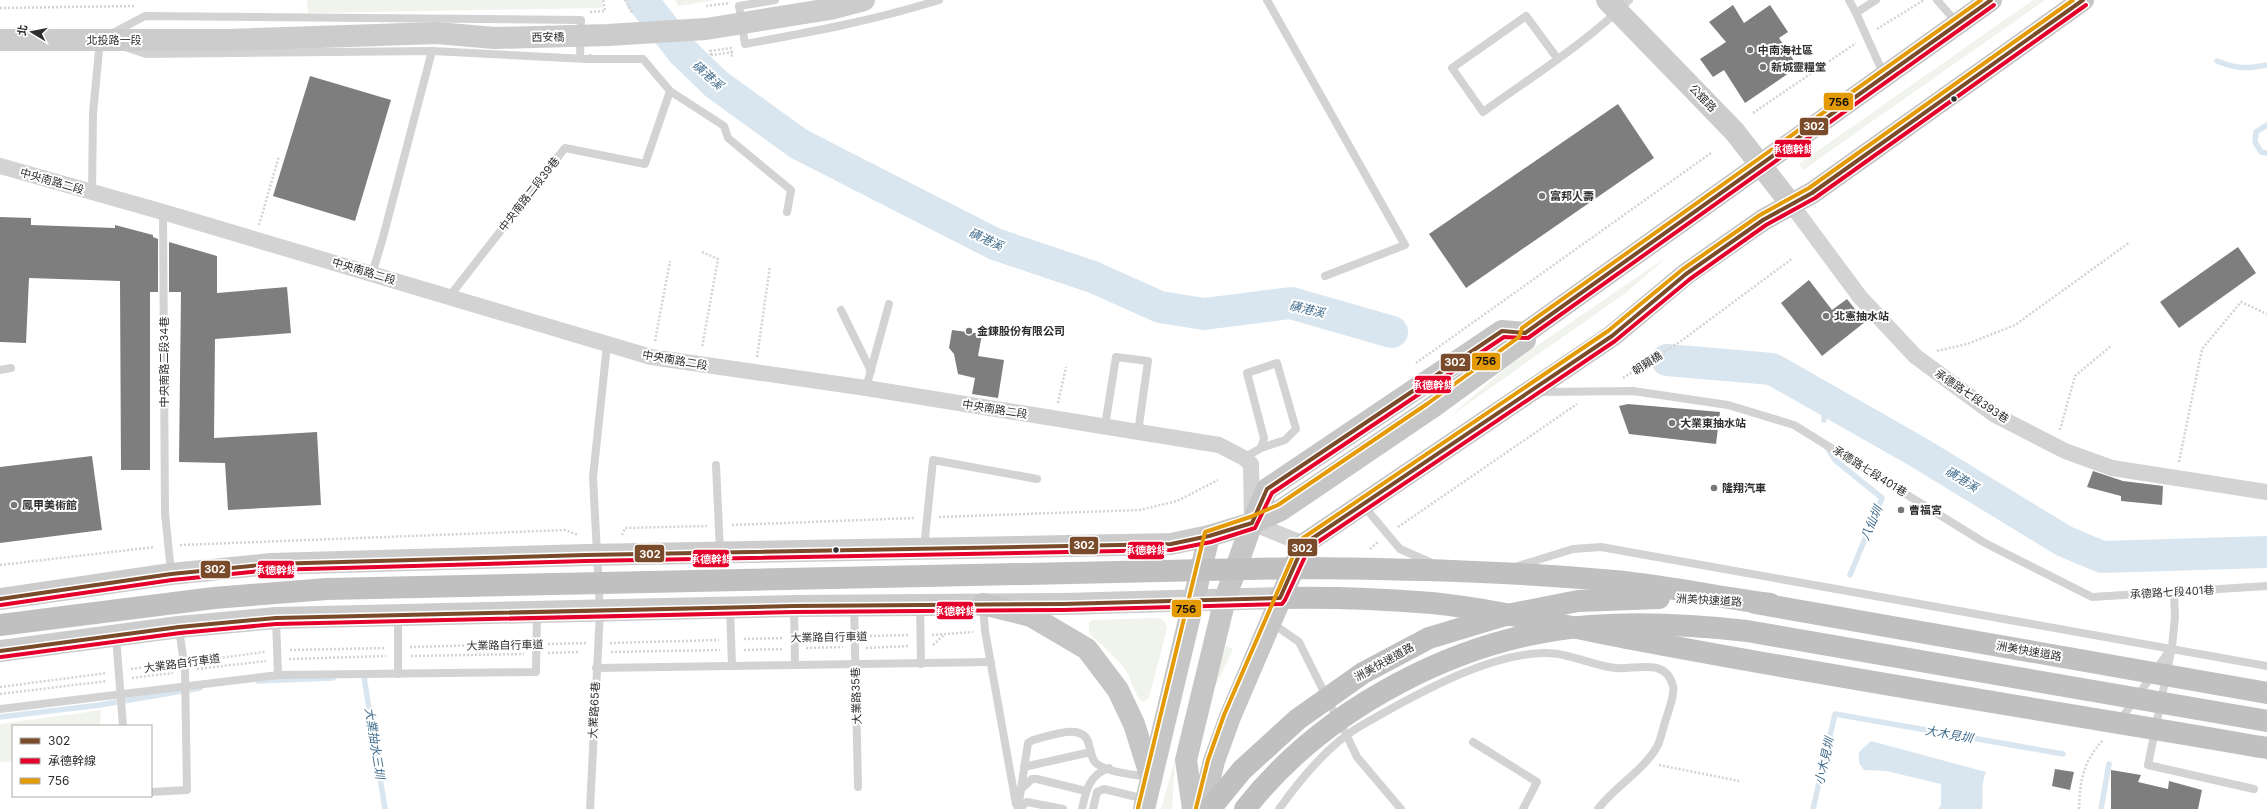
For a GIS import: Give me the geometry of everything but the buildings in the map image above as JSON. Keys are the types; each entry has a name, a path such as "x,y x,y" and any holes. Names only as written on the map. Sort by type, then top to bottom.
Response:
{"highway":[{"path":"0,626 214,598 327,589 1300,568 1525,573 1616,581 1770,604"},
{"path":"1280,598 1329,597 1433,603 1494,612 1792,670 2023,706 2267,748"},
{"name":"洲美快速道路","path":"1210,809 1242,770 1298,719 1363,673 1429,638 1502,616 1578,601 1672,598 1770,604 2267,693"},
{"path":"1245,809 1295,756 1335,724 1376,695 1416,674 1474,650 1530,634 1589,626 1647,624 1694,625 1747,631 2267,721"}],"main road":[{"name":"西安橋","path":"228,40 437,33 494,38 608,35 706,29 830,9 864,0"},
{"path":"1193,809 1186,760 1226,599 1252,523 1267,489 1422,371 1502,331 1525,333 1991,0"},
{"path":"1202,809 1214,761 1227,724 1269,621 1304,544 1612,336 1686,274 1763,220 1812,193 2083,0"},
{"name":"公舘路","path":"1618,4 1734,131 1791,204"},
{"name":"北投路一段","path":"0,40 228,40"},
{"path":"0,599 171,574 271,564 598,555 720,554 1171,544 1209,536 1252,523 1281,510 1525,340 1525,333"},
{"path":"1143,806 1209,536"},
{"path":"0,651 116,637 179,627 276,618 730,607 1063,604 1280,598"},
{"path":"983,604 1031,616 1087,649 1118,690 1134,724 1151,778"}],"street":[{"name":"中央南路二段","path":"0,166 163,212 651,357 866,388 1219,445 1244,458"},
{"name":"承德路七段393巷","path":"1791,204 1860,297 1915,356 1996,415 2056,446 2112,468 2267,492"},
{"path":"1244,458 1251,464 1252,523 1304,544"}],"lane":[{"path":"776,0 739,6 745,44 827,29 906,10 939,0"},
{"path":"1267,0 1405,245 1325,276"},
{"path":"1849,0 1885,76"},
{"path":"1856,13 1876,0"},
{"path":"1937,0 1957,23"},
{"path":"1558,58 1526,16 1452,68 1483,112 1558,58 1618,4"},
{"path":"100,40 145,16 581,20 580,58"},
{"path":"100,40 146,54 432,51 580,58 643,59 670,91 724,126 728,138 791,190 787,212"},
{"path":"92,193 93,113 100,40"},
{"path":"372,274 432,51"},
{"name":"中央南路二段39巷","path":"449,297 565,148 645,164 670,91"},
{"name":"中央南路二段34巷","path":"163,212 165,513 171,574"},
{"path":"866,388 889,304"},
{"path":"841,310 871,371"},
{"name":"大業路65巷","path":"590,809 600,611 593,477 607,345"},
{"path":"1105,426 1116,357 1148,362 1138,432"},
{"path":"1244,458 1261,448 1285,440 1296,429 1277,363 1247,373 1264,438 1261,448"},
{"path":"0,370 11,368"},
{"name":"承德路七段401巷","path":"1528,393 1599,390 1633,391 1728,405 1794,425 1985,543 2092,597 2267,586"},
{"path":"924,549 933,460 1037,479"},
{"path":"716,465 720,554"},
{"path":"1362,504 1400,549 1447,570 1482,576 1573,549 1601,547 2172,647 2267,666"},
{"path":"2174,592 2175,617 2172,647 2148,765 2254,789"},
{"path":"983,604 985,631 1018,809"},
{"path":"920,605 920,664"},
{"path":"794,606 794,638 790,648 795,665"},
{"name":"大業路35巷","path":"854,606 858,787"},
{"path":"730,607 732,666"},
{"path":"0,709 184,688 278,675 536,672 537,611"},
{"path":"398,614 398,674"},
{"path":"276,618 277,650 274,660 278,675"},
{"path":"1269,621 1299,642 1357,757 1401,809"},
{"path":"152,792 187,790 184,688 185,671 179,627"},
{"path":"116,637 117,677 121,694 123,725"},
{"path":"2111,732 2172,647"},
{"path":"1279,809 1314,766 1346,735 1397,705 1456,676 1510,657 1548,653 1616,668 1639,666 1652,667 1662,670 1669,677 1673,687 1672,698 1658,744 1645,762 1598,809"},
{"path":"596,668 991,662"},
{"path":"1018,809 1028,743 1076,731 1083,733 1088,737 1091,758 1098,764 1151,778"},
{"path":"1473,742 1537,782 1523,809"},
{"path":"1024,767 1090,752"},
{"path":"1082,809 1089,782 1098,772 1109,768"},
{"path":"1021,789 1032,779 1036,779 1086,791"},
{"path":"1093,809 1097,792 1104,789 1143,806"},
{"path":"1018,809 1027,802 1063,809"}],"path":[{"path":"1753,113 1866,35 1924,0"},
{"path":"706,6 730,3"},
{"path":"732,57 731,48 710,51 711,55 735,52"},
{"path":"590,54 591,61"},
{"path":"1422,371 1465,329 1711,153"},
{"path":"255,239 279,156"},
{"path":"1915,356 1966,344 2015,325 2130,242"},
{"path":"699,364 718,259 702,252"},
{"name":"朝籟橋","path":"1422,510 1599,390 1613,384 1681,342 1793,258"},
{"path":"651,357 670,261"},
{"path":"754,373 770,266"},
{"path":"2176,478 2202,349 2241,302 2267,314"},
{"path":"2056,446 2075,376 2112,345"},
{"path":"1056,418 1066,367"},
{"name":"大業路自行車道","path":"0,687 117,677 183,662 277,650 398,652 537,644 945,635 985,631"},
{"path":"932,645 945,635"},
{"path":"866,648 919,646"},
{"path":"732,650 854,647"},
{"path":"598,653 722,650"},
{"path":"398,652 526,654"},
{"path":"546,653 579,652"},
{"path":"185,671 274,660 389,656"},
{"path":"0,694 117,677 172,673"},
{"path":"2079,809 2082,778 2090,754 2103,740"},
{"path":"1645,762 1739,781"}],"shaded area":[{"path":"307,0 601,0 603,8 308,13"},
{"path":"675,0 716,0 678,6"},
{"path":"2033,0 2045,0 1803,170 1799,164"},
{"path":"1668,256 1627,292 1449,417 1513,362"},
{"path":"1163,619 1167,628 1149,698 1143,702 1134,690 1130,678 1124,668 1115,657 1089,633 1089,623 1093,620"},
{"path":"1226,646 1233,649 1213,691 1219,664"},
{"path":"101,710 100,725 12,725 12,762 0,762 0,724"},
{"path":"1871,741 1986,772 1983,785 1982,809 1938,809 1941,805 1941,784 1886,771 1864,770 1859,763 1859,752"},
{"path":"1175,760 1172,809 1161,809"}],"waterway":[{"name":"磺港溪","path":"642,0 682,51 716,84 799,144 995,244 1093,277 1160,307 1204,314 1291,303 1392,332"},
{"path":"2217,61 2230,66 2242,68 2267,65"},
{"path":"2267,125 2256,132 2255,142 2261,152 2267,153"},
{"name":"磺港溪","path":"1667,360 1772,369 1918,452 2064,541 2102,557 2267,552"},
{"name":"八仙圳","path":"1824,420 1825,398"},
{"name":"八仙圳","path":"1826,446 1835,460 1882,498 1850,575"},
{"name":"大業抽水三圳","path":"364,677 385,809"},
{"path":"258,681 333,678"},
{"path":"0,717 100,705 200,688"},
{"name":"大木見圳","path":"1813,809 1835,714 2063,754"},
{"path":"2101,809 2109,764"}],"transit line":[{"name":"756","path":"1138,808 1205,532 1250,517 1278,505 1427,404 1519,337 1522,328 1981,0"},
{"name":"302","path":"0,599 171,574 271,564 586,555 1171,544 1209,536 1252,523 1267,489 1502,331 1525,333 1991,0"},
{"name":"756","path":"1196,808 1208,760 1224,715 1300,540 1608,331 1683,269 1760,215 1809,188 2073,0"},
{"name":"302","path":"0,651 179,627 276,618 794,606 1063,604 1280,598 1304,544 1612,336 1686,274 1763,220 1812,193 2083,0"},
{"name":"承德幹線","path":"1,605 172,580 271,570 586,561 1171,550 1211,542 1255,528 1272,493 1504,337 1528,338 1994,5"},
{"name":"承德幹線","path":"1,657 180,633 276,624 794,612 1063,610 1282,604 1309,548 1615,341 1690,279 1766,225 1815,198 2086,5"}],"place":[{"name":"中南海社區","path":"1750,50"},
{"name":"新城靈糧堂","path":"1763,67"},
{"name":"富邦人壽","path":"1542,196"},
{"name":"北憲抽水站","path":"1826,316"},
{"name":"金鍊股份有限公司","path":"969,331"},
{"name":"大業東抽水站","path":"1672,423"},
{"name":"隆翔汽車","path":"1714,488"},
{"name":"鳳甲美術館","path":"14,505"},
{"name":"曹福宮","path":"1901,510"}],"water label":[{"name":"小木見圳","path":"1824,761"}]}
